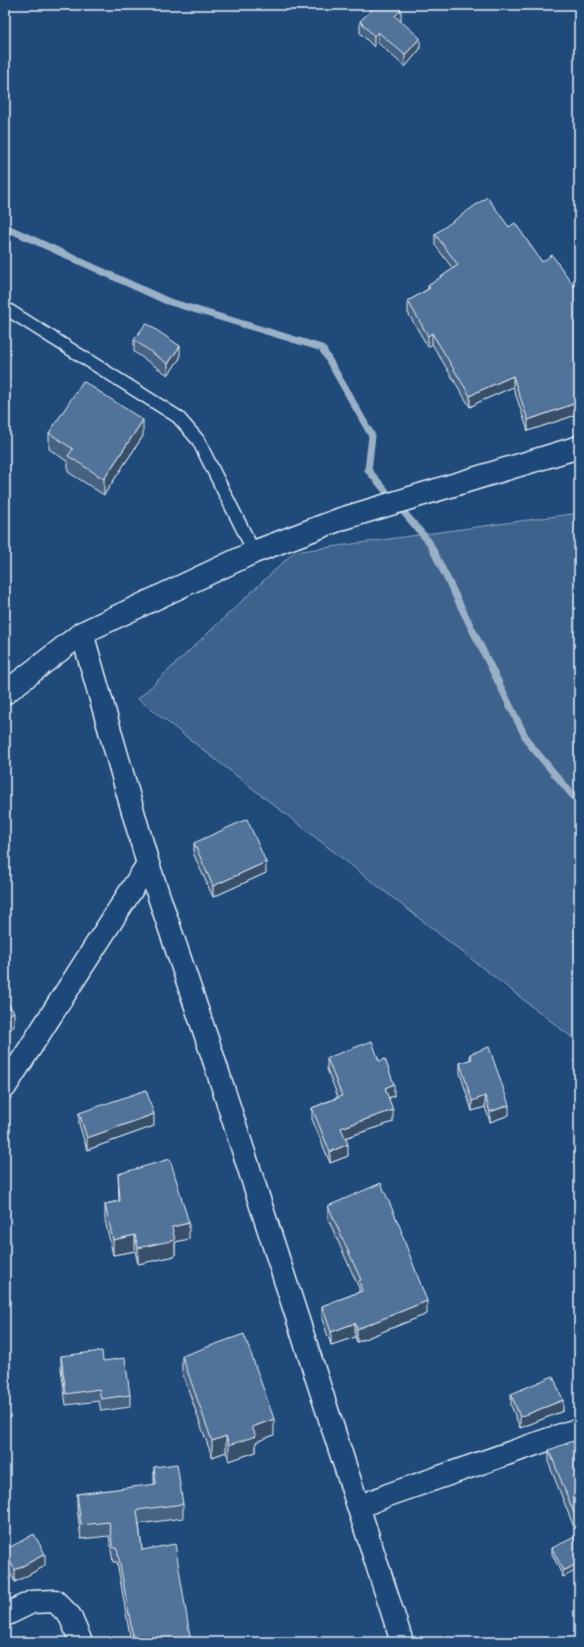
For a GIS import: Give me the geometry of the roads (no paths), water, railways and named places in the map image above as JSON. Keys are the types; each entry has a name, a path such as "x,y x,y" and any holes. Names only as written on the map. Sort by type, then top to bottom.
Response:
{"street":[{"path":"5,693 82,633 254,552 341,519 459,482 579,447"},
{"path":"82,633 148,864 212,1054 402,1642"},
{"path":"5,1087 148,864"},
{"path":"358,1507 388,1495 570,1432"},
{"path":"5,1615 32,1602 55,1601 70,1616 81,1642"}],"lane":[{"path":"5,308 178,417 198,440 254,552"}],"waterway":[{"path":"5,227 167,301 322,348 372,436 368,470 429,542 528,742 579,803"}]}
